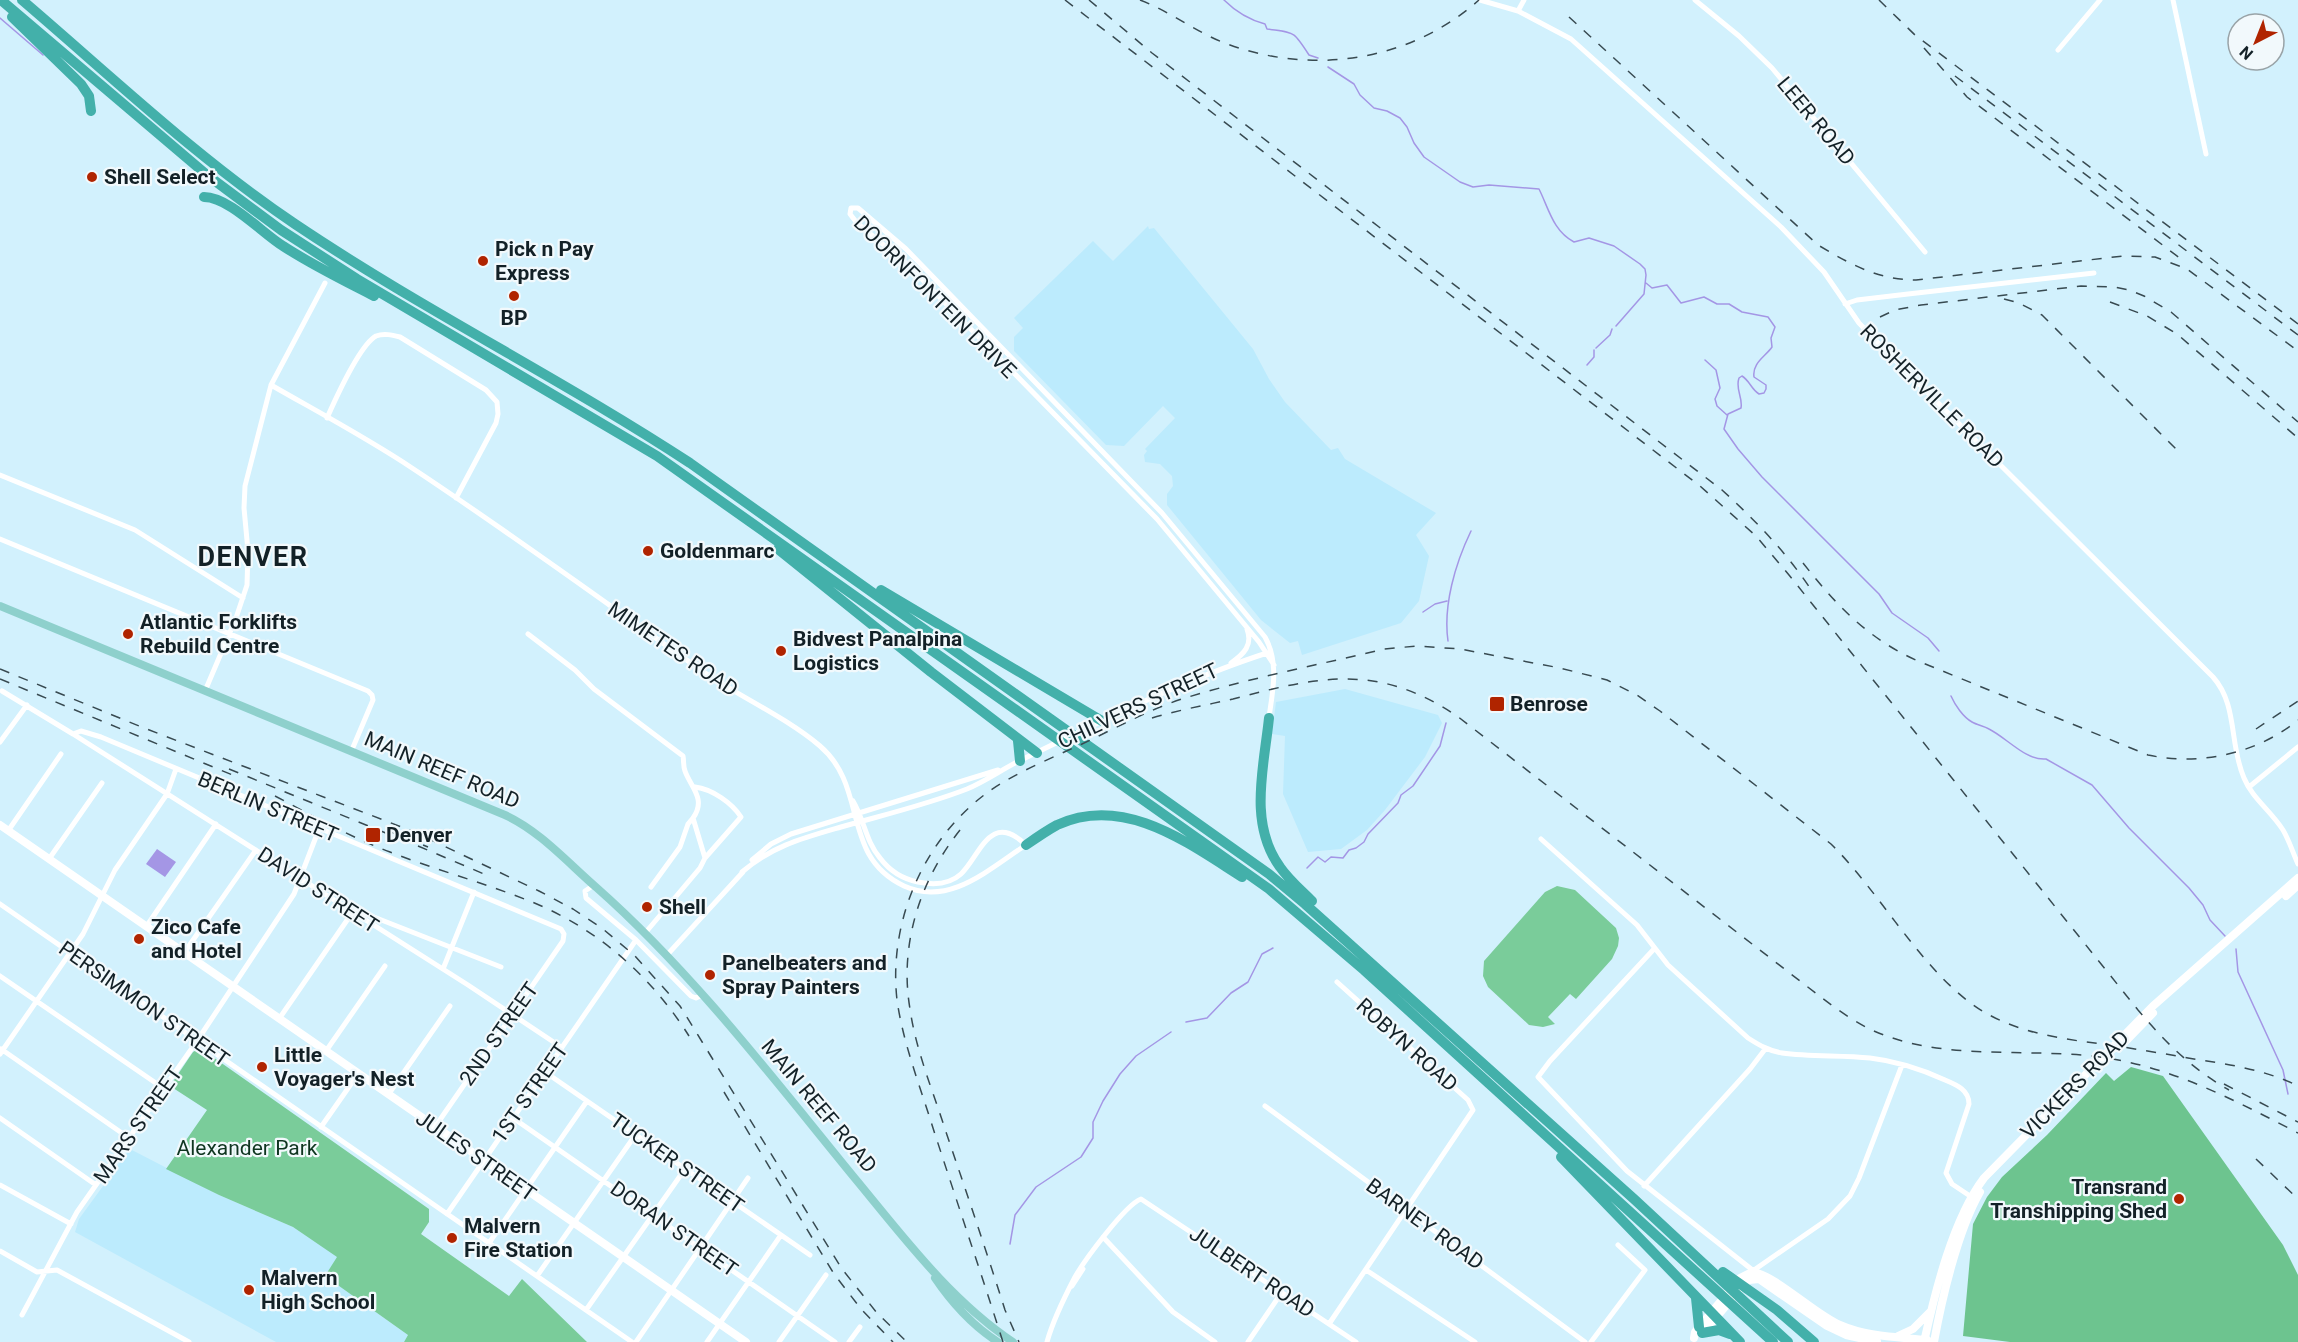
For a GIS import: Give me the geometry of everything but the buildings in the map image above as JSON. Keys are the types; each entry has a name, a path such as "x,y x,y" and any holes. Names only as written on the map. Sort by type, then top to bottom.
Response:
{"highway":[{"path":"22,0 196,150 293,223 378,276 650,436 823,556 1269,874 1366,964 1684,1244 1721,1280 1743,1313 1773,1342"},
{"path":"1,2 207,175 259,214 317,254 620,433 701,486 1041,730 1243,870 1366,964"},
{"path":"1,2 24,30 81,84 89,96 91,111"},
{"path":"204,197 220,201 281,245 330,274 481,352"},
{"path":"701,486 1018,741 1037,753"},
{"path":"823,556 1102,721"},
{"path":"1269,718 1260,798 1261,819 1268,846 1288,878 1366,964 1495,1091 1737,1339"},
{"path":"1018,741 1020,761"},
{"path":"1026,845 1057,825 1072,820 1107,815 1137,819 1185,843 1266,892 1366,964"},
{"path":"1495,1091 1754,1308 1788,1342"},
{"path":"1721,1280 1777,1310 1814,1342"},
{"path":"1695,1297 1699,1312 1697,1335 1719,1330 1737,1339"}],"main road":[{"name":"MAIN REEF ROAD","path":"0,606 517,821 534,832 646,932 702,995 922,1258 965,1304 1013,1342"},
{"name":"JULES STREET","path":"0,825 747,1342"},
{"name":"VICKERS ROAD","path":"2179,987 2298,878"},
{"name":"VICKERS ROAD","path":"1925,1341 1960,1222 1984,1178 2132,1027 2298,885"},
{"name":"VICKERS ROAD","path":"1934,1342 1950,1276 1973,1199"},
{"name":"MAIN REEF ROAD","path":"922,1258 957,1307 998,1342"},
{"path":"1697,1335 1713,1315 1756,1274"},
{"path":"1756,1274 1768,1277 1812,1310 1840,1325 1866,1334 1934,1342"},
{"path":"1756,1274 1817,1321 1846,1335 1877,1342"},
{"path":"1897,1337 1913,1329 1932,1311"}],"street":[{"name":"ROSHERVILLE ROAD","path":"1480,0 1518,11 1570,39 1722,173 1809,256 1836,287 1859,323 1882,348 2220,685 2230,708 2236,755 2249,788 2283,831 2298,864"},
{"path":"1518,11 1524,0"},
{"name":"LEER ROAD","path":"1695,0 1740,36 1772,68 1925,252"},
{"path":"2058,50 2100,0"},
{"path":"2173,0 2206,154"},
{"name":"DOORNFONTEIN DRIVE","path":"851,208 858,208 906,249 1162,513 1265,637 1270,652 1245,626 1157,519 907,264 857,223 850,214 851,208"},
{"path":"1845,303 1896,295 2094,273"},
{"path":"205,691 243,598 248,578 244,486 271,385 325,283"},
{"path":"327,418 366,346 377,336 400,337 471,381 493,396 497,402 498,414 491,433 456,498"},
{"name":"MIMETES ROAD","path":"271,385 390,454 700,670 810,738 835,763 845,779 860,822 864,845 872,860 890,878 904,886 932,892 950,890 964,885 1026,845"},
{"path":"0,475 135,531 243,598"},
{"path":"0,539 365,690 372,695 373,700 351,752"},
{"path":"1227,666 1242,656 1248,646 1248,633 1245,626"},
{"path":"528,634 572,667 594,689 681,753 685,772 695,787 698,810 688,824 680,847 651,887"},
{"path":"1269,718 1274,665 1270,652"},
{"name":"CHILVERS STREET","path":"742,872 774,849 982,783 1006,768 1102,721 1227,666 1270,652"},
{"name":"BERLIN STREET","path":"2,691 73,734 81,731 101,737 555,925 564,934 563,941"},
{"path":"0,742 27,705"},
{"name":"DAVID STREET","path":"73,734 443,969 561,1047"},
{"path":"2249,788 2298,747"},
{"path":"8,831 61,754"},
{"name":"CHILVERS STREET","path":"667,955 759,853 776,841 857,813 1006,768"},
{"path":"129,1137 1,1051 87,928 117,866 167,794 176,769"},
{"path":"49,860 102,783"},
{"path":"646,932 741,817 715,794 695,787"},
{"path":"693,818 705,858"},
{"path":"860,822 880,859 892,870 907,879 934,884 948,882 962,873 983,843 993,836 1011,835 1026,845"},
{"path":"146,927 216,825"},
{"name":"MARS STREET","path":"22,1315 71,1224 96,1185 197,1041 294,894 319,829"},
{"path":"1541,839 1637,925 1668,965 1748,1038 1780,1053 1869,1058 1902,1065 1955,1084 1968,1094 1967,1112 1946,1168 1947,1177 1952,1185 1973,1199"},
{"path":"184,953 256,850"},
{"path":"594,885 585,891 586,898 636,940 691,996 695,998 702,995"},
{"path":"443,969 474,892"},
{"name":"PERSIMMON STREET","path":"0,904 634,1342"},
{"path":"279,1019 352,913 360,909 501,967"},
{"path":"375,926 378,917"},
{"name":"1ST STREET","path":"447,1214 636,940"},
{"name":"2ND STREET","path":"435,1127 563,941"},
{"path":"1654,949 1538,1077 1569,1112 1644,1186 1756,1274 1828,1219 1850,1196 1902,1065"},
{"path":"326,1051 385,966"},
{"path":"0,976 163,1088"},
{"name":"ROBYN ROAD","path":"1337,982 1468,1100 1473,1110 1406,1209"},
{"path":"388,1095 450,1006"},
{"path":"1644,1186 1750,1069 1766,1048"},
{"name":"TUCKER STREET","path":"545,1072 810,1255"},
{"path":"321,1127 358,1074"},
{"path":"489,1243 587,1101"},
{"name":"BARNEY ROAD","path":"1265,1106 1585,1342"},
{"path":"0,1118 96,1185"},
{"name":"DORAN STREET","path":"513,1118 835,1342"},
{"path":"537,1276 636,1134"},
{"path":"586,1310 685,1169"},
{"path":"634,1342 748,1178"},
{"path":"0,1185 71,1224"},
{"name":"JULBERT ROAD","path":"1103,1238 1138,1200 1145,1201 1356,1342"},
{"path":"1329,1324 1406,1209"},
{"path":"707,1342 781,1235"},
{"path":"1047,1342 1055,1317 1080,1269 1103,1238 1173,1312 1215,1342"},
{"path":"1591,1342 1645,1270 1618,1245"},
{"path":"0,1251 37,1272 55,1269 62,1272 189,1342"},
{"path":"1366,1270 1475,1342"},
{"path":"779,1342 826,1275"},
{"path":"1248,1342 1282,1292"},
{"path":"849,1342 860,1327"},
{"path":"1934,1342 1940,1342"}],"shaded area":[{"path":"1148,226 1149,229 1154,228 1253,349 1269,379 1285,402 1331,450 1338,448 1345,459 1436,513 1416,535 1429,556 1419,601 1401,623 1302,655 1298,641 1290,643 1261,620 1167,505 1167,494 1173,486 1172,476 1160,464 1145,462 1144,455 1147,451 1145,449 1175,418 1163,406 1124,446 1106,445 1014,351 1014,337 1023,328 1014,318 1093,241 1113,261"},
{"path":"1345,689 1438,715 1442,723 1425,757 1367,830 1341,849 1308,852 1283,794 1285,736 1272,734 1276,702"},
{"path":"157,849 176,862 165,877 146,864"},
{"name":"Malvern High School","path":"130,1149 219,1195 293,1227 338,1257 325,1276 408,1335 404,1342 276,1342 75,1232 79,1219"}],"green space":[{"path":"1557,886 1575,890 1616,928 1619,938 1618,946 1612,959 1576,999 1570,994 1548,1017 1555,1024 1543,1027 1529,1025 1488,987 1483,976 1484,961 1545,892"},
{"name":"Alexander Park","path":"200,1048 429,1209 429,1222 421,1234 509,1296 522,1279 587,1342 404,1342 408,1335 325,1276 337,1257 293,1227 166,1169 207,1110 170,1086 193,1052"},
{"path":"2131,1067 2163,1076 2283,1245 2298,1275 2298,1342 2010,1342 1963,1336 1973,1224 1987,1197 2002,1177 2047,1135 2106,1073 2114,1081"}],"waterway":[{"path":"1224,0 1243,15 1265,24 1267,29 1292,34 1300,41 1309,55 1318,58"},
{"path":"0,18 43,55"},
{"path":"1328,67 1354,84 1360,95 1374,108 1387,111 1400,118 1424,157 1460,182 1473,187 1489,185 1539,189 1556,226 1567,237 1574,242 1589,238 1614,246 1640,264 1645,269 1646,275 1644,294 1616,326"},
{"path":"1646,283 1652,288 1667,285 1681,303 1704,297 1717,304 1729,304 1742,312 1768,317 1775,327 1771,338 1772,347 1757,364 1754,372 1754,377 1766,385 1766,389 1764,393 1759,394 1745,378 1742,376 1739,378 1741,408 1728,414 1724,429 1762,477 1879,594 1892,613 1928,638 1939,651"},
{"path":"1596,348 1610,335 1612,329"},
{"path":"1587,365 1594,357 1594,350"},
{"path":"1705,360 1716,370 1720,388 1715,399 1717,406 1727,415"},
{"path":"1448,641 1447,614 1452,585 1471,531"},
{"path":"1423,612 1435,604 1447,601"},
{"path":"1951,696 1965,717 1972,722 1996,733 2024,753 2039,759 2046,759 2092,785 2129,828 2189,888 2203,905 2210,920 2225,936"},
{"path":"1307,868 1318,857 1325,862 1331,857 1343,858 1349,850 1364,842 1368,834 1398,803 1401,795 1413,786 1440,746 1446,723"},
{"path":"1186,1022 1207,1018 1231,993 1248,982 1262,954 1273,948"},
{"path":"2236,949 2238,972 2283,1070 2288,1094"},
{"path":"1010,1244 1015,1215 1036,1187 1081,1157 1093,1138 1093,1122 1120,1074 1136,1056 1171,1032"}],"railway":[{"path":"1065,0 1700,486 1756,536 2138,1010 2180,1054 2229,1090"},
{"path":"1089,0 1152,53 1722,490 1769,536 1810,588"},
{"path":"1140,0 1222,42 1255,53 1289,59 1323,60 1356,57 1389,50 1421,38 1451,21 1479,0"},
{"path":"1879,0 1915,35 2298,324"},
{"path":"1569,17 1818,245 1865,270 1889,277 1916,280 2123,256 2155,257 2187,269 2298,351"},
{"path":"1924,48 1967,97 2185,262"},
{"path":"1955,76 2298,335"},
{"path":"1880,317 1895,310 1921,305 2081,286 2129,290 2171,312 2298,422"},
{"path":"2004,299 2019,303 2042,315 2176,449"},
{"path":"2110,302 2147,316 2177,334 2298,438"},
{"path":"1803,563 1854,619 1900,652 2148,755 2187,759 2227,754 2264,741 2282,732 2298,720"},
{"path":"1003,1342 912,1064 897,1000 896,970 905,911 916,882 930,856 947,831 991,790 1024,771 1146,713 1172,702 1210,691 1384,649 1417,646 1460,649 1560,668 1607,680 1637,695 1831,844 1850,864 1942,978 1962,996 1998,1019 2027,1030 2057,1037 2244,1068 2272,1075 2298,1086"},
{"path":"0,669 144,728 412,831 539,891 573,909 603,929 634,955 680,1006 842,1269 877,1313 907,1342"},
{"path":"0,679 235,776"},
{"path":"1152,718 1294,684 1321,680 1374,681 1401,688 1428,699 1457,716 1822,998 1867,1028 1911,1043 1939,1048 2085,1055 2138,1064 2208,1089 2298,1133"},
{"path":"2256,729 2298,701"},
{"path":"229,769 393,836"},
{"path":"275,796 375,846 532,902 579,926 601,940 640,974 674,1014 689,1036"},
{"path":"386,830 428,847"},
{"path":"960,830 934,870 916,914 910,937 907,985 916,1040 925,1071 1005,1310 1019,1342"},
{"path":"418,846 484,874"},
{"path":"2224,1084 2298,1122"},
{"path":"724,1092 834,1274 861,1309 893,1342"},
{"path":"2256,1159 2298,1199"}],"place":[{"name":"Shell Select","path":"92,177"},
{"name":"Pick n Pay Express","path":"483,261"},
{"name":"BP","path":"514,296"},
{"name":"Goldenmarc","path":"648,551"},
{"name":"Atlantic Forklifts Rebuild Centre","path":"128,634"},
{"name":"Bidvest Panalpina Logistics","path":"781,651"},
{"name":"Benrose","path":"1497,704"},
{"name":"Denver","path":"373,835"},
{"name":"Shell","path":"647,907"},
{"name":"Zico Cafe and Hotel","path":"139,939"},
{"name":"Panelbeaters and Spray Painters","path":"710,975"},
{"name":"Little Voyager's Nest","path":"262,1067"},
{"name":"Transrand Transhipping Shed","path":"2179,1199"},
{"name":"Malvern Fire Station","path":"452,1238"},
{"name":"Malvern High School","path":"249,1290"}],"district":[{"name":"DENVER","path":"253,557"}]}
